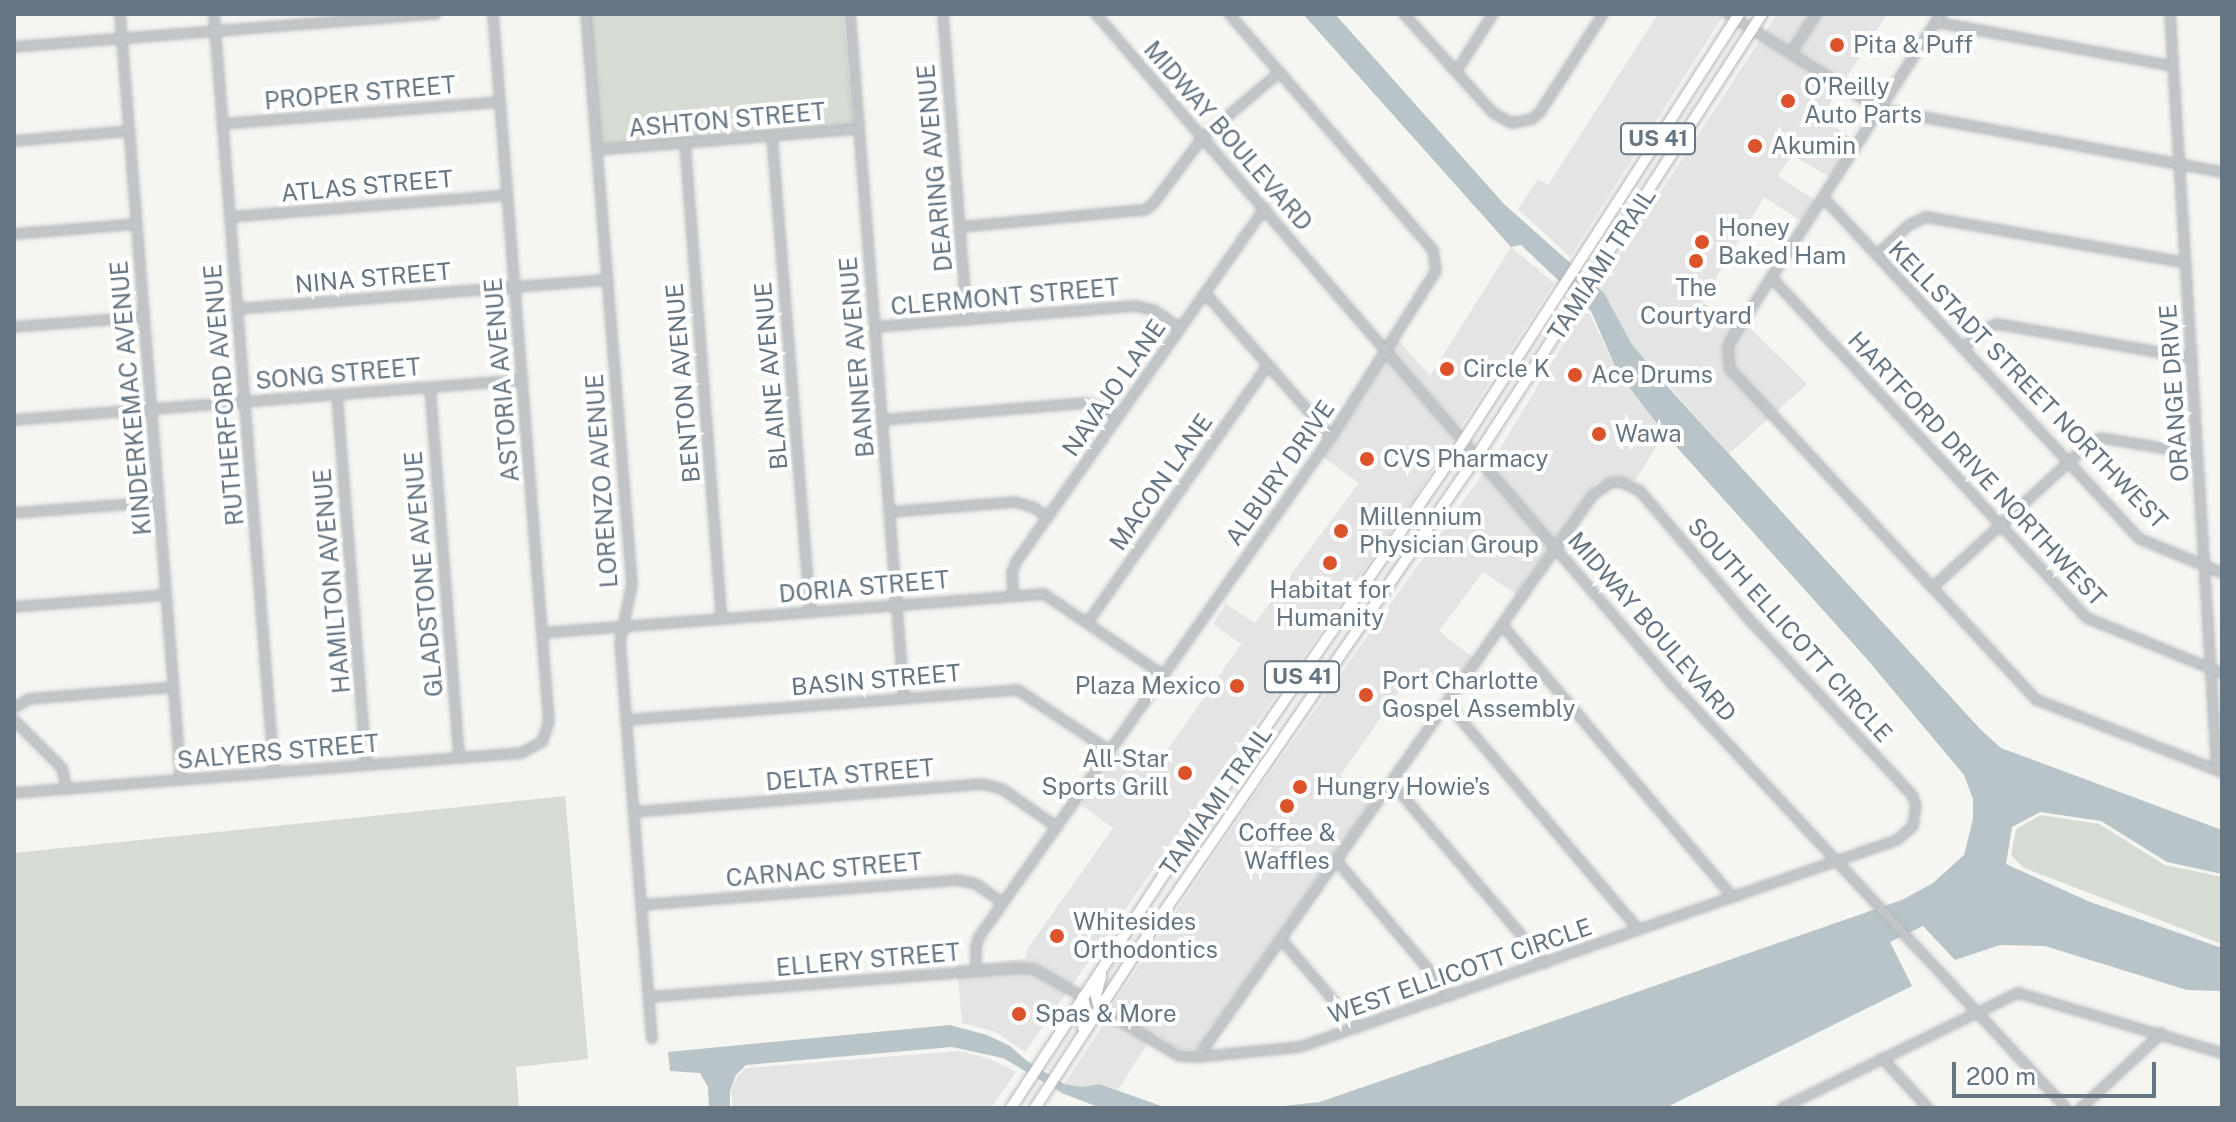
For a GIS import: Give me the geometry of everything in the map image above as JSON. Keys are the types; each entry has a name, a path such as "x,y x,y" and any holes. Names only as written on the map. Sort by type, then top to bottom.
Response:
{"main road":[{"name":"TAMIAMI TRAIL","path":"1035,1108 1099,1008 1477,456 1762,14"},
{"name":"TAMIAMI TRAIL","path":"1011,1108 1105,963 1464,440 1734,16"},
{"path":"1099,1008 1096,996 1105,963"},
{"path":"1082,1034 1086,1011 1083,997"}],"street":[{"name":"KINDERKEMAC AVENUE","path":"120,14 181,780"},
{"name":"RUTHERFORD AVENUE","path":"214,14 274,772"},
{"path":"14,47 436,14"},
{"name":"ASTORIA AVENUE","path":"493,14 549,722 542,742"},
{"name":"LORENZO AVENUE","path":"586,14 632,584 620,642 652,1039"},
{"name":"BANNER AVENUE","path":"850,14 904,697"},
{"name":"DEARING AVENUE","path":"943,14 967,320"},
{"name":"MIDWAY BOULEVARD","path":"1096,14 1388,349 1673,685 2066,1108"},
{"name":"ALBURY DRIVE","path":"976,971 979,937 1331,437 1432,281 1436,260 1433,250 1229,14"},
{"path":"1404,14 1501,120 1522,123 1540,112 1603,14"},
{"path":"1456,72 1493,14"},
{"path":"1791,53 1816,14"},
{"name":"ORANGE DRIVE","path":"2170,14 2204,567 2220,771"},
{"path":"1734,16 1879,109 2222,172"},
{"path":"2173,66 1938,18 1732,338 1727,359 1735,376 2037,700 2220,771"},
{"path":"960,227 1145,210 1153,204 1203,137 1280,72"},
{"name":"PROPER STREET","path":"222,124 500,102"},
{"name":"ASHTON STREET","path":"597,150 859,129"},
{"path":"14,141 130,131"},
{"name":"BLAINE AVENUE","path":"772,136 810,612"},
{"name":"BENTON AVENUE","path":"685,143 722,619"},
{"name":"ATLAS STREET","path":"230,217 507,195"},
{"name":"KELLSTADT STREET NORTHWEST","path":"1823,197 2140,539 2222,573"},
{"name":"NAVAJO LANE","path":"1013,596 1012,572 1016,562 1265,208"},
{"path":"1877,255 1909,225 1926,217 2186,263"},
{"path":"14,234 137,224"},
{"name":"HARTFORD DRIVE NORTHWEST","path":"1771,277 2095,624 2222,673"},
{"name":"NINA STREET","path":"237,309 607,280"},
{"path":"1205,293 1331,437"},
{"name":"CLERMONT STREET","path":"875,327 1144,306 1180,328"},
{"path":"14,327 144,317"},
{"path":"1963,348 1987,328 1997,324 2192,358"},
{"name":"MACON LANE","path":"1088,622 1268,365"},
{"name":"SONG STREET","path":"14,420 522,380"},
{"name":"GLADSTONE AVENUE","path":"430,387 459,758"},
{"name":"HAMILTON AVENUE","path":"337,395 366,765"},
{"path":"882,420 1085,403 1103,408 1117,418"},
{"path":"1932,588 2092,441 2102,438 2197,454"},
{"name":"SOUTH ELLICOTT CIRCLE","path":"1556,547 1601,487 1621,482 1632,485 1748,618 1912,795 1916,816 1906,834 1837,861"},
{"path":"14,513 159,502"},
{"path":"890,512 1015,502 1033,507 1048,517"},
{"path":"1198,1057 1556,547"},
{"name":"DORIA STREET","path":"542,633 1044,594 1163,675"},
{"path":"14,607 166,595"},
{"path":"1502,625 1733,897"},
{"path":"14,708 29,699 174,687"},
{"name":"BASIN STREET","path":"627,720 1018,690 1110,751"},
{"path":"1447,703 1639,930"},
{"path":"14,720 62,768 67,789"},
{"name":"SALYERS STREET","path":"14,793 521,753 542,742"},
{"path":"1391,782 1545,963"},
{"name":"DELTA STREET","path":"634,812 983,784 1002,789 1057,827"},
{"path":"1336,860 1451,996"},
{"name":"WEST ELLICOTT CIRCLE","path":"1099,1008 1170,1053 1198,1057 1300,1047 1837,861"},
{"name":"CARNAC STREET","path":"641,905 957,880 976,884 1003,903"},
{"path":"1281,939 1357,1028"},
{"name":"ELLERY STREET","path":"649,997 1034,969 1083,997"},
{"path":"1782,1108 1798,1105 1882,1058 2007,995 2028,994 2222,1053"},
{"path":"2081,1108 2162,1033"},
{"path":"1882,1058 1928,1108"}],"shaded area":[{"path":"590,14 843,14 853,126 601,146"},
{"path":"1303,14 1335,14 1504,204 1604,293 1631,343 1666,385 1981,730 2001,748 2222,830 2222,874 2167,862 2101,821 2040,812 2012,827 2006,864 2090,902 2222,948 2222,991 2187,990 2045,946 2000,945 1955,960 1923,926 1890,942 1912,986 1665,1108 1266,1108 1320,1102 1902,900 1933,883 1964,855 1973,819 1973,799 1964,775 1866,658 1665,434 1618,373 1591,311 1521,245 1511,247"},
{"path":"1658,14 1724,14 1570,257 1518,209 1538,179 1548,185"},
{"path":"1777,14 1887,14 1821,117 1854,140 1830,177 1792,155 1778,176 1815,200 1801,221 1764,197 1702,302 1734,325 1739,319 1746,324 1807,384 1729,454 1631,343 1598,288"},
{"path":"1511,247 1554,283 1415,497 1025,1052 996,1032 962,1023 957,965 1025,959 1028,948 1113,828 1081,805 1124,745 1155,768 1241,644 1213,624 1226,604 1255,623 1359,483 1315,451 1393,334 1430,376"},
{"path":"1586,306 1618,373 1665,434 1635,480 1611,477 1595,484 1517,595 1483,572 1439,631 1473,658 1445,696 1412,673 1340,776 1372,800 1201,1045 1193,1050 1179,1049 1154,1033 1118,1090 1099,1084 1083,1087 1064,1084 1105,1022 1112,1006 1257,792 1496,455"},
{"path":"565,796 588,1059 516,1067 519,1108 14,1108 14,853"},
{"path":"2041,815 2099,824 2165,865 2222,877 2222,944 2024,868 2011,855 2016,829"},
{"path":"950,1025 987,1035 1010,1046 1027,1061 1064,1084 1083,1087 1099,1084 1167,1108 1101,1108 1064,1094 1003,1058 952,1047 746,1065 736,1075 730,1091 730,1108 709,1108 708,1087 700,1073 670,1071 668,1052"},
{"path":"960,1051 990,1059 1016,1072 991,1108 733,1108 731,1090 746,1068"}],"place":[{"name":"Pita & Puff","path":"1837,45"},
{"name":"O'Reilly Auto Parts","path":"1788,101"},
{"name":"Akumin","path":"1755,146"},
{"name":"Honey Baked Ham","path":"1702,242"},
{"name":"The Courtyard","path":"1696,261"},
{"name":"Circle K","path":"1447,369"},
{"name":"Ace Drums","path":"1575,375"},
{"name":"Wawa","path":"1599,434"},
{"name":"CVS Pharmacy","path":"1367,459"},
{"name":"Millennium Physician Group","path":"1341,531"},
{"name":"Habitat for Humanity","path":"1330,563"},
{"name":"Plaza Mexico","path":"1237,686"},
{"name":"Port Charlotte Gospel Assembly","path":"1366,695"},
{"name":"All-Star Sports Grill","path":"1185,773"},
{"name":"Hungry Howie's","path":"1300,787"},
{"name":"Coffee & Waffles","path":"1287,806"},
{"name":"Whitesides Orthodontics","path":"1057,936"},
{"name":"Spas & More","path":"1019,1014"}]}
